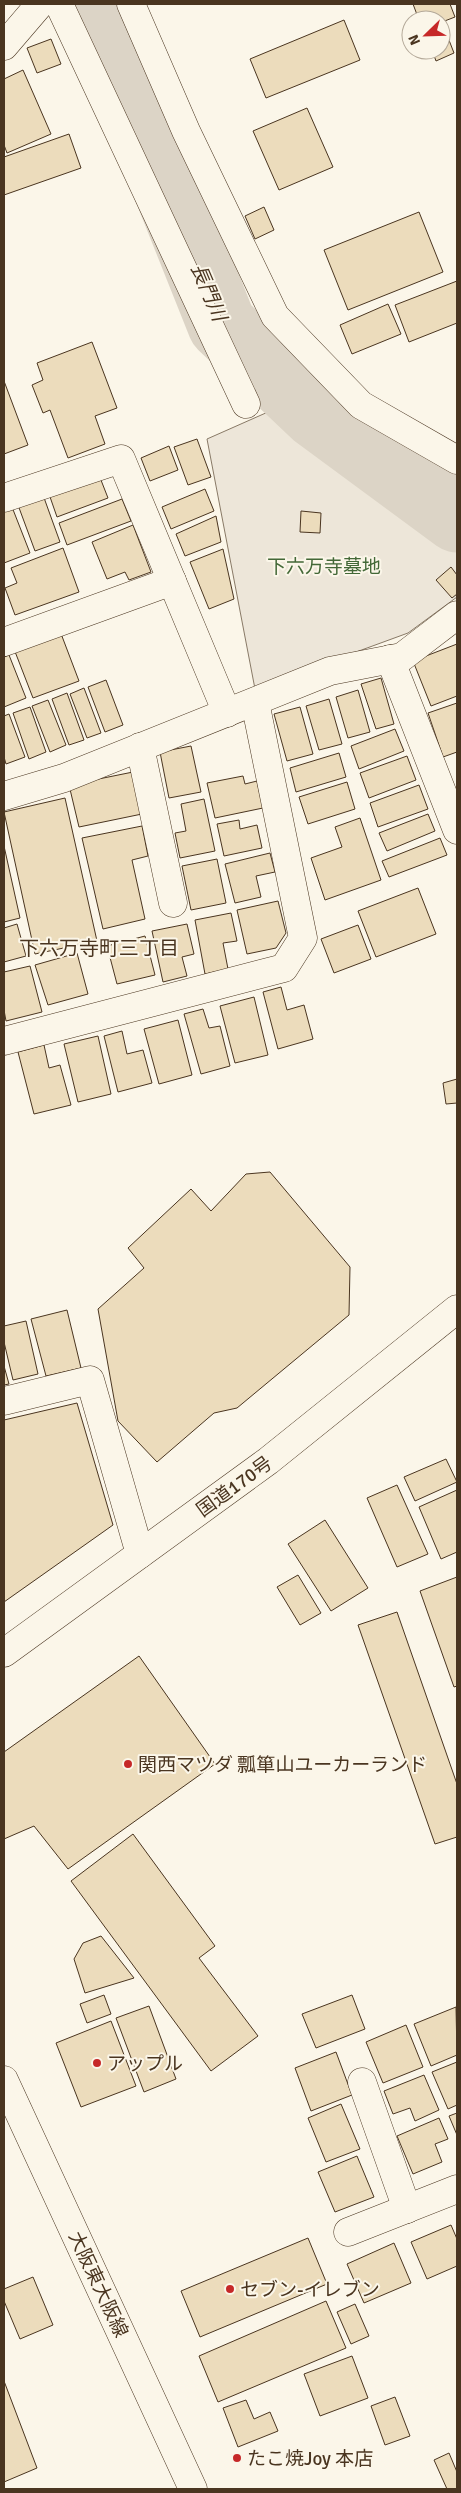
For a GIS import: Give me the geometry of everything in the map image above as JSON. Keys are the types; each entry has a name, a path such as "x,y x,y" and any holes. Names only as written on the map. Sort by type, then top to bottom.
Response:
{"main road":[{"path":"4,46 40,4"},
{"path":"59,4 246,404"},
{"path":"131,4 186,131 275,316 361,406 457,460"},
{"path":"4,498 121,459 226,712"},
{"path":"4,642 172,581"},
{"path":"4,796 64,778 330,671 402,657 457,615"},
{"path":"390,659 457,830"},
{"path":"4,1041 284,968 304,938 255,702"},
{"path":"140,748 173,903"},
{"name":"国道170号","path":"4,1653 268,1461 457,1309"},
{"path":"4,1401 90,1380 140,1554"},
{"name":"大阪東大阪線","path":"4,2080 193,2489"},
{"path":"362,2082 407,2209"},
{"path":"348,2232 457,2189"}],"green space":[{"name":"下六万寺墓地","path":"268,412 457,551 457,597 408,633 255,689 207,439"}],"building":[{"path":"413,4 450,4 455,17 451,19 451,10 415,10"},
{"path":"344,20 360,60 266,98 250,59"},
{"path":"51,39 61,64 37,73 27,48"},
{"path":"23,70 51,134 7,153 4,145 4,79"},
{"path":"307,108 333,167 279,190 253,131"},
{"path":"69,134 81,168 4,195 4,157"},
{"path":"264,207 274,230 255,239 245,216"},
{"path":"419,212 443,272 348,310 324,250"},
{"path":"457,281 457,323 409,342 395,305"},
{"path":"388,304 401,334 352,354 340,325"},
{"path":"92,342 117,408 95,416 105,444 68,458 50,410 43,413 32,385 43,380 37,363"},
{"path":"4,381 28,445 4,454"},
{"path":"197,439 211,477 188,485 174,447"},
{"path":"169,446 178,470 150,481 141,458"},
{"path":"99,475 108,498 57,517 49,494"},
{"path":"205,489 214,511 171,529 162,507"},
{"path":"43,495 60,542 35,551 18,505"},
{"path":"122,499 131,521 67,545 59,523"},
{"path":"12,507 30,553 4,563 4,510"},
{"path":"301,511 321,513 320,533 300,532"},
{"path":"216,516 221,542 185,556 176,534"},
{"path":"133,525 151,572 129,580 125,572 107,579 92,542"},
{"path":"63,548 79,592 15,615 5,588 17,583 11,568"},
{"path":"223,549 234,599 209,609 190,562"},
{"path":"451,567 457,575 457,594 452,598 436,580"},
{"path":"60,631 79,681 33,698 14,649"},
{"path":"457,644 457,696 431,706 413,661"},
{"path":"9,655 26,698 4,707 4,657"},
{"path":"381,678 394,724 376,729 361,684"},
{"path":"106,680 123,725 105,732 88,687"},
{"path":"84,688 101,733 87,738 70,694"},
{"path":"358,690 370,732 348,738 336,697"},
{"path":"67,693 84,740 69,745 52,699"},
{"path":"329,699 342,744 319,750 306,706"},
{"path":"48,700 66,745 50,752 32,706"},
{"path":"457,703 457,752 443,757 428,713"},
{"path":"30,707 46,752 29,759 13,713"},
{"path":"300,707 313,754 287,761 274,714"},
{"path":"9,714 25,757 6,764 4,757 4,716"},
{"path":"395,729 404,751 359,769 351,746"},
{"path":"191,746 201,792 169,798 160,752"},
{"path":"339,753 346,777 296,792 290,768"},
{"path":"407,756 416,780 369,798 360,773"},
{"path":"133,772 142,814 79,827 69,785"},
{"path":"243,776 245,784 257,781 263,808 215,818 207,783"},
{"path":"347,782 355,809 308,824 299,797"},
{"path":"419,785 428,809 378,827 370,803"},
{"path":"65,798 97,941 35,954 4,812"},
{"path":"204,799 215,851 180,858 175,833 186,831 181,804"},
{"path":"428,814 435,831 387,851 379,833"},
{"path":"360,818 381,880 325,900 311,858 342,847 335,827"},
{"path":"239,820 240,829 257,825 262,848 224,856 217,824"},
{"path":"142,826 148,856 132,860 145,919 103,929 82,838"},
{"path":"440,838 447,855 389,877 382,861"},
{"path":"4,846 20,918 4,922"},
{"path":"270,853 275,872 256,876 261,897 235,903 225,864"},
{"path":"217,859 226,903 191,910 182,866"},
{"path":"418,888 436,934 376,957 358,911"},
{"path":"278,901 286,933 276,948 247,954 237,910"},
{"path":"231,913 237,941 223,943 228,969 205,974 195,920"},
{"path":"17,924 26,956 4,962 4,928"},
{"path":"187,924 194,954 182,957 187,976 163,982 152,931"},
{"path":"358,925 371,959 334,973 321,939"},
{"path":"145,936 155,975 117,984 107,946"},
{"path":"77,953 88,994 48,1005 35,965"},
{"path":"30,966 42,1012 6,1021 4,1010 4,972"},
{"path":"281,987 287,1010 304,1005 313,1039 278,1049 263,992"},
{"path":"254,997 268,1055 235,1063 220,1006"},
{"path":"203,1009 209,1028 220,1026 230,1066 201,1074 184,1014"},
{"path":"178,1020 192,1075 159,1084 144,1029"},
{"path":"122,1031 127,1054 143,1050 152,1083 118,1092 104,1036"},
{"path":"98,1036 111,1094 78,1102 64,1044"},
{"path":"44,1045 49,1068 60,1065 71,1105 34,1114 18,1052"},
{"path":"457,1079 457,1103 446,1104 443,1083"},
{"path":"270,1172 350,1267 349,1315 237,1408 214,1413 157,1462 118,1421 98,1309 144,1268 128,1248 191,1189 211,1211 246,1174"},
{"path":"67,1310 81,1368 46,1376 31,1319"},
{"path":"26,1321 38,1374 13,1380 4,1342 4,1326"},
{"path":"4,1366 9,1384 4,1385"},
{"path":"77,1403 113,1525 4,1602 4,1420"},
{"path":"446,1459 457,1482 415,1501 404,1477"},
{"path":"397,1485 428,1554 397,1567 367,1498"},
{"path":"457,1490 457,1552 441,1559 419,1507"},
{"path":"325,1520 368,1588 331,1611 288,1544"},
{"path":"298,1575 321,1613 300,1625 277,1587"},
{"path":"457,1577 457,1686 454,1687 420,1591"},
{"path":"397,1612 457,1784 457,1837 435,1844 358,1625"},
{"path":"139,1656 215,1764 68,1869 34,1826 4,1839 4,1752"},
{"path":"133,1834 215,1946 199,1958 258,2036 211,2071 71,1881"},
{"path":"101,1936 134,1978 85,1993 74,1959 83,1943"},
{"path":"104,1995 111,2014 87,2023 80,2004"},
{"path":"352,1995 365,2029 316,2048 302,2014"},
{"path":"149,2006 176,2079 144,2092 116,2018"},
{"path":"456,2007 457,2055 431,2066 414,2024"},
{"path":"111,2021 136,2086 81,2107 56,2043"},
{"path":"406,2025 423,2067 383,2083 366,2042"},
{"path":"336,2052 352,2095 311,2111 295,2068"},
{"path":"457,2062 457,2105 448,2109 432,2072"},
{"path":"424,2075 439,2110 415,2121 410,2108 393,2114 384,2091"},
{"path":"341,2104 360,2149 326,2162 308,2118"},
{"path":"457,2113 457,2135 449,2116"},
{"path":"439,2118 448,2139 435,2144 442,2162 413,2174 397,2136"},
{"path":"357,2156 374,2197 335,2212 318,2172"},
{"path":"451,2225 457,2239 457,2266 427,2279 411,2242"},
{"path":"308,2238 327,2284 200,2337 181,2291"},
{"path":"394,2243 411,2283 364,2303 347,2264"},
{"path":"33,2277 53,2325 20,2339 4,2301 4,2289"},
{"path":"326,2301 346,2348 218,2402 199,2356"},
{"path":"355,2304 369,2336 351,2344 337,2312"},
{"path":"352,2356 368,2398 320,2416 304,2374"},
{"path":"4,2381 37,2468 4,2482"},
{"path":"395,2397 410,2436 385,2445 371,2406"},
{"path":"246,2400 254,2419 270,2412 278,2431 238,2447 223,2408"},
{"path":"449,2453 457,2472 457,2489 447,2489 434,2460"}],"waterway":[{"name":"長門川","path":"94,4 222,325 316,414 457,518"}],"place":[{"name":"関西マツダ 瓢箪山ユーカーランド","path":"128,1764"},
{"name":"アップル","path":"97,2063"},
{"name":"セブン-イレブン","path":"230,2289"},
{"name":"たこ焼Joy 本店","path":"237,2458"}],"district":[{"name":"下六万寺町三丁目","path":"99,948"}]}
